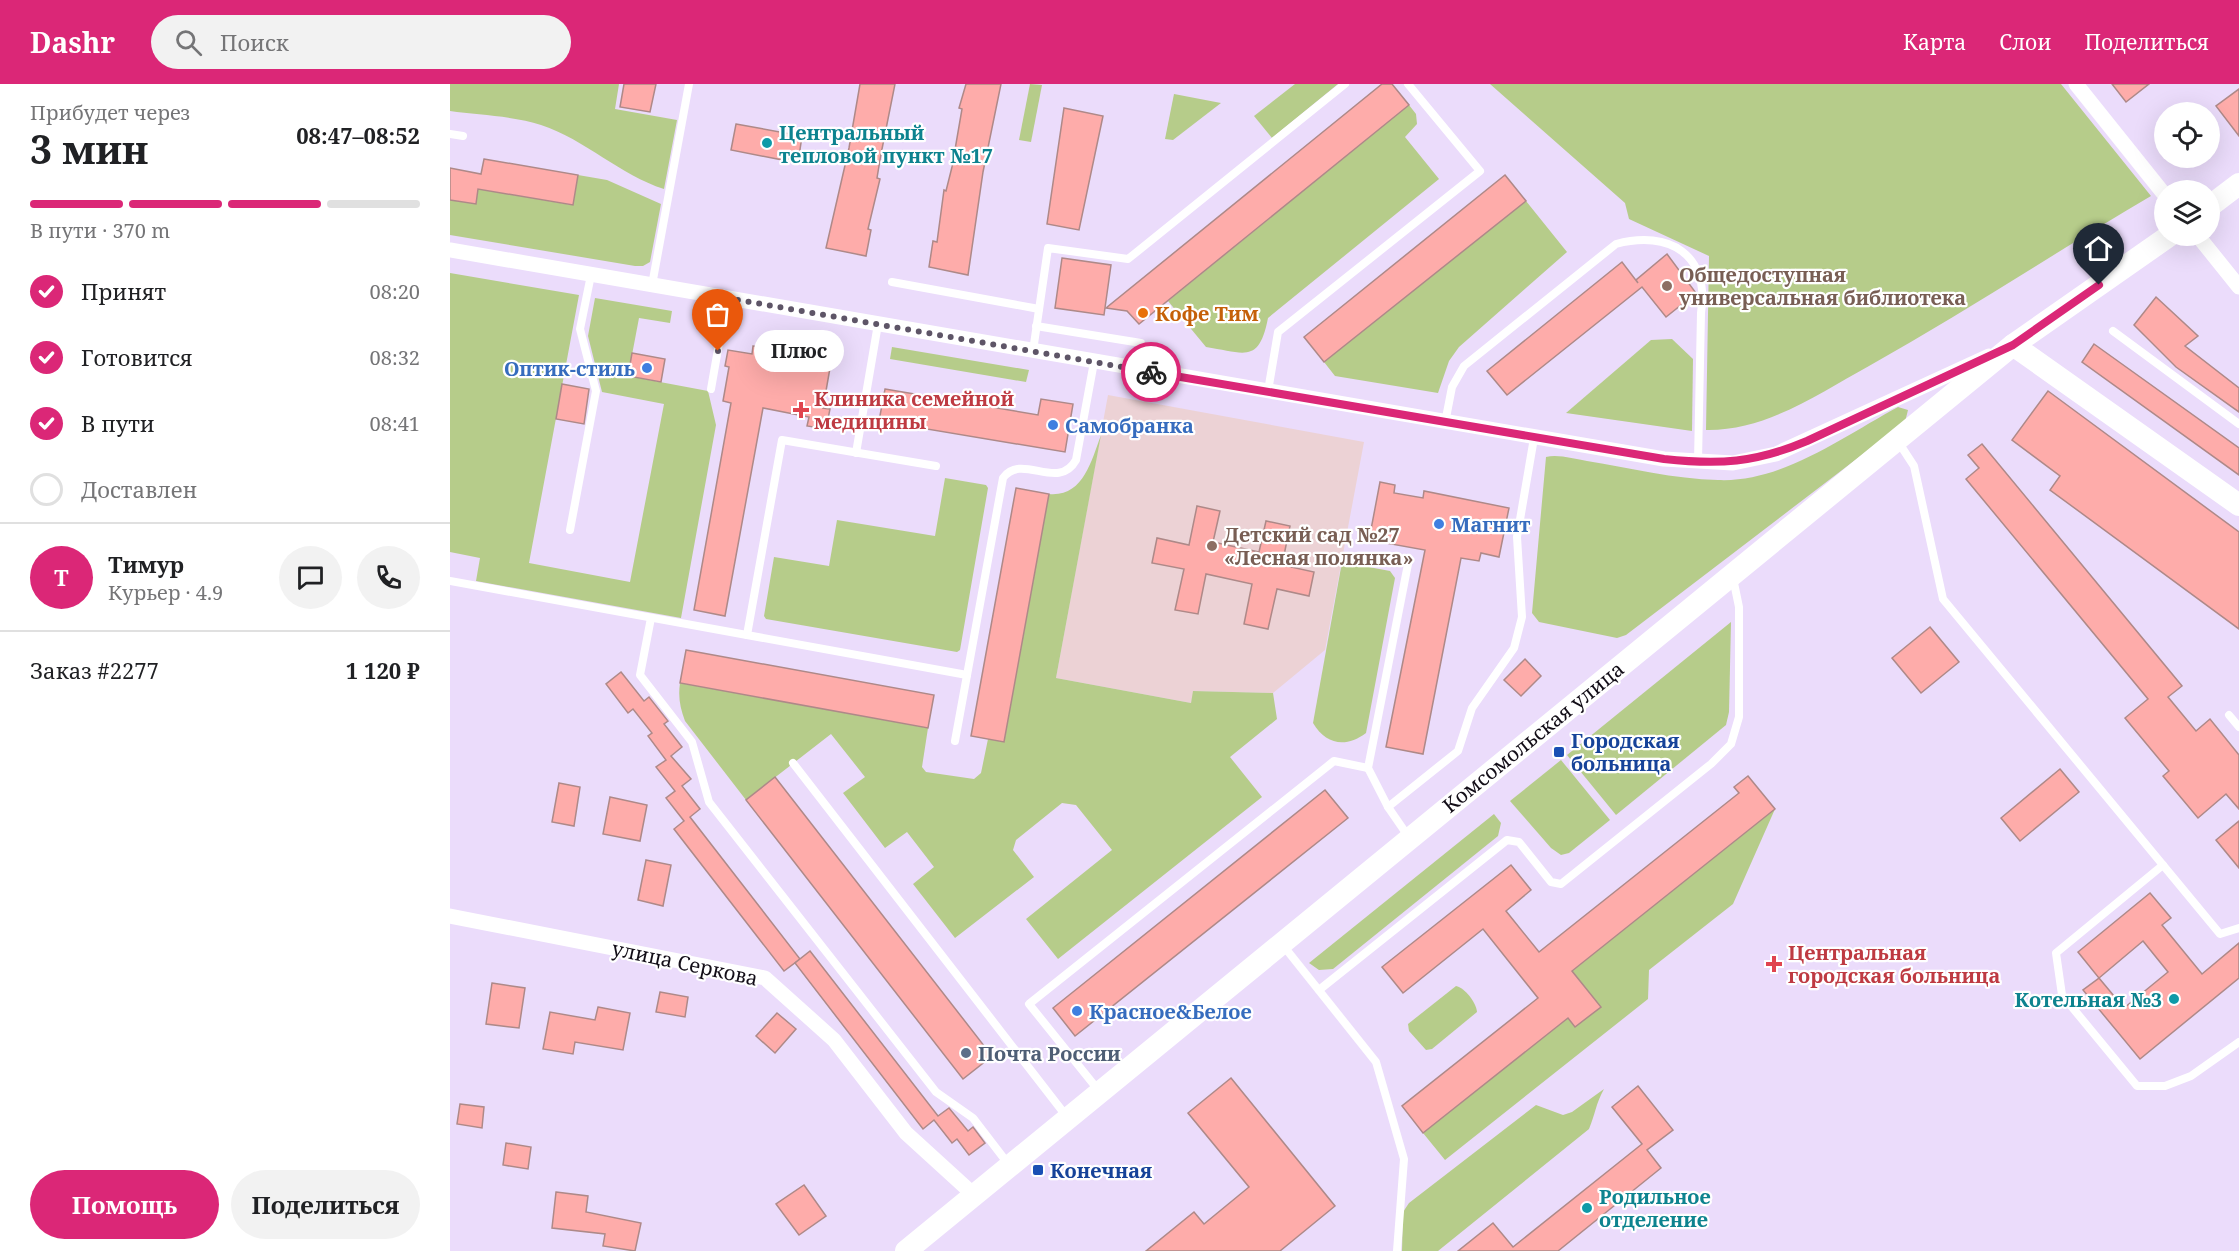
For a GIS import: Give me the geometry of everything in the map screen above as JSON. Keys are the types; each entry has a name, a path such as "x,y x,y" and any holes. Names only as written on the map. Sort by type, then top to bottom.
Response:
{"street":[{"path":"2076,84 2154,182"},
{"path":"2220,198 2239,184"},
{"name":"Комсомольская улица","path":"906,1251 1896,439 2013,345 2155,246"},
{"path":"2206,246 2239,287"},
{"path":"450,250 1445,423 1698,463 1733,463 1776,454 2013,345 2239,505"},
{"name":"улица Серкова","path":"450,916 765,978 834,1040 906,1133 974,1195"}],"lane":[{"path":"652,285 688,84"},
{"path":"1033,351 1048,248 1128,259 1345,84"},
{"path":"1268,392 1278,332 1480,171 1408,84"},
{"path":"450,134 463,136"},
{"path":"1445,423 1452,387 1464,366 1616,244 1648,239 1679,248 1701,276 1704,295 1701,313 1698,463"},
{"path":"570,530 596,391 580,329 591,275"},
{"path":"892,282 1039,309"},
{"path":"711,389 727,298"},
{"path":"856,453 878,324"},
{"path":"1036,326 1141,343 1138,369"},
{"path":"2113,331 2239,424"},
{"path":"955,741 1003,478 1012,470 1019,468 1057,475 1072,468 1076,460 1094,362"},
{"path":"1388,807 1458,751 1473,708 1514,648 1522,617 1517,537 1534,438"},
{"path":"1896,439 1914,466 1943,599 2220,934 2239,928"},
{"path":"747,635 782,440 936,466"},
{"path":"1409,559 1368,768 1388,807 1409,838"},
{"path":"1319,990 1507,840 1519,842 1551,882 1561,884 1731,744 1738,717 1739,607 1732,574"},
{"path":"450,581 967,675"},
{"path":"651,618 640,675 692,742 709,802 936,1092 973,1118 1010,1166"},
{"path":"2229,714 2239,727"},
{"path":"1100,1092 1029,1004 1335,761 1368,768"},
{"path":"792,763 1068,1118"},
{"path":"2163,865 2055,953 2062,994 2137,1086 2165,1086 2191,1076 2239,1042"},
{"path":"1281,943 1376,1062 1404,1158 1397,1251"}],"shaded area":[{"name":"Детский сад №27 «Лесная полянка»","path":"1108,395 1364,442 1325,650 1273,693 1194,691 1191,703 1056,678"}],"green space":[{"path":"450,84 619,84 615,109 677,120 664,189 633,175 573,139 541,125 508,118 450,111"},
{"path":"1030,84 1042,85 1031,142 1019,140"},
{"path":"1295,84 1338,84 1272,138 1254,116"},
{"path":"1490,84 2061,84 2151,196 1940,325 1811,399 1770,418 1750,424 1728,429 1706,430 1709,256 1629,219 1625,203"},
{"path":"1174,94 1221,103 1173,140 1165,139"},
{"path":"1409,105 1416,114 1417,124 1405,137 1439,179 1268,318 1260,343 1255,349 1240,353 1206,347 1168,301"},
{"path":"578,175 607,180 661,204 650,262 643,266 635,266 450,235 450,200 476,204 478,189 572,205"},
{"path":"1526,201 1567,252 1459,347 1449,361 1438,393 1335,376 1324,362"},
{"path":"450,273 579,295 529,563 630,582 664,404 602,392 588,336 595,298 672,311 670,323 639,318 628,376 708,391 716,425 681,618 476,581 480,558 450,552"},
{"path":"1672,339 1693,359 1692,431 1566,413 1651,340"},
{"path":"892,347 1029,370 1026,382 890,359"},
{"path":"1898,407 1908,410 1905,422 1626,635 1617,638 1539,622 1532,613 1546,457 1566,457 1685,478 1742,479 1766,474 1812,456"},
{"path":"1101,435 1056,678 1191,703 1193,691 1273,693 1277,719 1230,757 1262,797 1058,959 1026,919 1112,850 1076,805 1062,803 1016,840 1013,850 1034,877 955,938 913,884 934,867 907,832 885,848 843,793 865,777 831,734 746,800 685,721 679,688 680,683 928,728 922,767 926,772 974,779 981,773 988,739 1004,742 1049,494 1070,490 1078,484 1089,466"},
{"path":"945,478 986,485 988,488 960,650 957,652 766,619 764,616 774,557 829,566 837,520 935,536"},
{"path":"1342,562 1390,571 1395,578 1366,733 1351,741 1337,742 1324,736 1313,723"},
{"path":"1731,622 1729,712 1726,725 1616,815 1567,755"},
{"path":"1561,760 1610,820 1569,853 1561,855 1551,848 1510,801"},
{"path":"1775,809 1733,904 1649,970 1648,999 1445,1160 1423,1133 1568,1018 1575,1027 1600,1007 1580,981 1567,975"},
{"path":"1494,814 1501,823 1498,836 1333,969 1319,970 1309,963"},
{"path":"1456,986 1470,996 1477,1012 1432,1049 1426,1050 1409,1031 1408,1024"},
{"path":"1604,1089 1589,1129 1438,1251 1402,1251 1403,1212 1409,1203 1536,1105 1563,1115 1572,1112"}],"building":[{"path":"624,84 656,84 650,112 620,107"},
{"path":"860,84 895,84 877,178 880,179 868,229 871,230 866,256 826,248 849,148"},
{"path":"966,84 1001,84 983,172 968,275 929,267 933,241 937,242 944,190 946,191 952,167 962,109 959,108"},
{"path":"1382,84 1392,84 1409,105 1139,324 1127,311 1106,308"},
{"path":"2112,84 2149,84 2126,102"},
{"path":"2239,89 2239,136 2220,111 2220,103"},
{"path":"1064,108 1103,116 1079,230 1047,224"},
{"name":"Центральный тепловой пункт №17","path":"736,124 802,136 798,163 731,150"},
{"path":"484,159 578,175 573,205 478,189 476,204 450,200 450,168 481,174"},
{"path":"1505,175 1526,201 1324,362 1304,337"},
{"path":"1667,254 1696,293 1666,317 1642,287 1507,395 1487,371 1622,262 1638,283 1636,280"},
{"path":"1062,258 1111,265 1104,315 1055,308"},
{"path":"2156,297 2198,336 2185,346 2239,388 2239,412 2176,367 2134,325"},
{"path":"2094,344 2239,448 2239,475 2082,362"},
{"path":"753,346 793,353 791,361 830,368 823,408 830,409 826,429 807,426 809,417 763,408 725,616 694,610 731,403 723,401 729,367 725,366 728,350 752,354"},
{"path":"632,353 665,359 661,382 628,376"},
{"path":"562,384 589,389 584,424 556,419"},
{"path":"885,389 1038,415 1041,399 1073,404 1065,452 879,421"},
{"path":"2048,391 2239,532 2239,629 2050,490 2060,476 2012,440"},
{"path":"1982,444 2182,686 2168,697 2196,731 2210,719 2239,755 2239,809 2226,794 2198,818 2163,776 2169,771 2125,718 2148,699 1966,479 1979,468 1968,455"},
{"path":"1380,482 1395,485 1394,493 1423,498 1424,491 1509,508 1499,557 1481,553 1479,561 1461,558 1423,754 1386,747 1425,550 1369,540"},
{"path":"1016,488 1049,494 1004,742 971,736"},
{"path":"1197,506 1220,511 1213,542 1259,552 1266,521 1290,526 1282,565 1314,572 1309,596 1277,589 1268,629 1244,624 1252,584 1206,574 1198,614 1175,610 1184,569 1152,563 1157,538 1189,545"},
{"path":"1930,627 1959,662 1921,693 1892,658"},
{"path":"686,650 934,695 928,728 680,683"},
{"path":"1525,659 1541,676 1521,696 1504,680"},
{"path":"621,672 644,701 649,697 668,721 664,724 682,747 671,756 691,779 682,786 700,809 690,817 800,959 784,971 674,829 684,821 666,798 675,791 656,767 666,760 648,736 652,733 633,709 628,713 606,684"},
{"path":"2060,769 2079,792 2020,841 2001,818"},
{"path":"1748,776 1775,809 1572,971 1601,1007 1575,1027 1568,1018 1423,1133 1402,1106 1538,998 1483,929 1403,993 1382,967 1511,865 1531,890 1506,911 1539,952 1739,793 1734,787"},
{"path":"775,777 992,1056 963,1079 746,800"},
{"path":"559,783 580,787 574,826 552,822"},
{"path":"1325,790 1348,818 1075,1036 1053,1008"},
{"path":"610,797 647,805 640,841 603,834"},
{"path":"2239,821 2239,868 2216,840"},
{"path":"646,860 671,865 663,906 638,900"},
{"name":"Котельная №3","path":"2150,893 2171,918 2162,925 2202,974 2239,943 2239,978 2140,1059 2083,990 2099,978 2078,952","holes":["2143,941 2168,972 2124,1008 2099,978"]},
{"path":"810,951 938,1116 949,1108 968,1131 973,1127 985,1143 969,1155 957,1139 952,1143 934,1120 923,1129 795,963"},
{"path":"492,983 525,988 519,1028 486,1024"},
{"path":"660,992 688,997 685,1017 656,1012"},
{"path":"598,1007 630,1013 623,1050 575,1042 573,1054 543,1049 550,1012 595,1020"},
{"path":"777,1013 796,1029 775,1053 756,1036"},
{"path":"1231,1078 1335,1206 1280,1251 1146,1251 1194,1212 1204,1224 1249,1187 1188,1113"},
{"name":"Родильное отделение","path":"1638,1086 1673,1130 1647,1150 1661,1168 1558,1251 1458,1251 1493,1223 1513,1247 1642,1144 1612,1107"},
{"path":"460,1104 484,1107 482,1128 457,1124"},
{"path":"506,1143 531,1147 528,1169 503,1165"},
{"path":"804,1185 826,1216 799,1235 776,1204"},
{"path":"556,1192 588,1196 586,1212 641,1223 635,1251 603,1246 605,1234 552,1228"}],"way so far":[{"path":"718,351 727,298 1151,372"}],"place":[{"name":"Центральный тепловой пункт №17","path":"767,143"},
{"name":"Общедоступная универсальная библиотека","path":"1667,286"},
{"name":"Кофе Тим","path":"1143,313"},
{"name":"Плюс","path":"718,351"},
{"name":"Оптик-стиль","path":"647,368"},
{"name":"Клиника семейной медицины","path":"801,410"},
{"name":"Самобранка","path":"1053,425"},
{"name":"Магнит","path":"1439,524"},
{"name":"Детский сад №27 «Лесная полянка»","path":"1212,546"},
{"name":"Городская больница","path":"1559,752"},
{"name":"Центральная городская больница","path":"1774,964"},
{"name":"Котельная №3","path":"2174,999"},
{"name":"Красное&Белое","path":"1077,1011"},
{"name":"Почта России","path":"966,1053"},
{"name":"Конечная","path":"1038,1170"},
{"name":"Родильное отделение","path":"1587,1208"}],"route":[{"path":"1151,372 1664,459 1733,463 1776,454 1807,441 2013,345 2099,285"}]}
